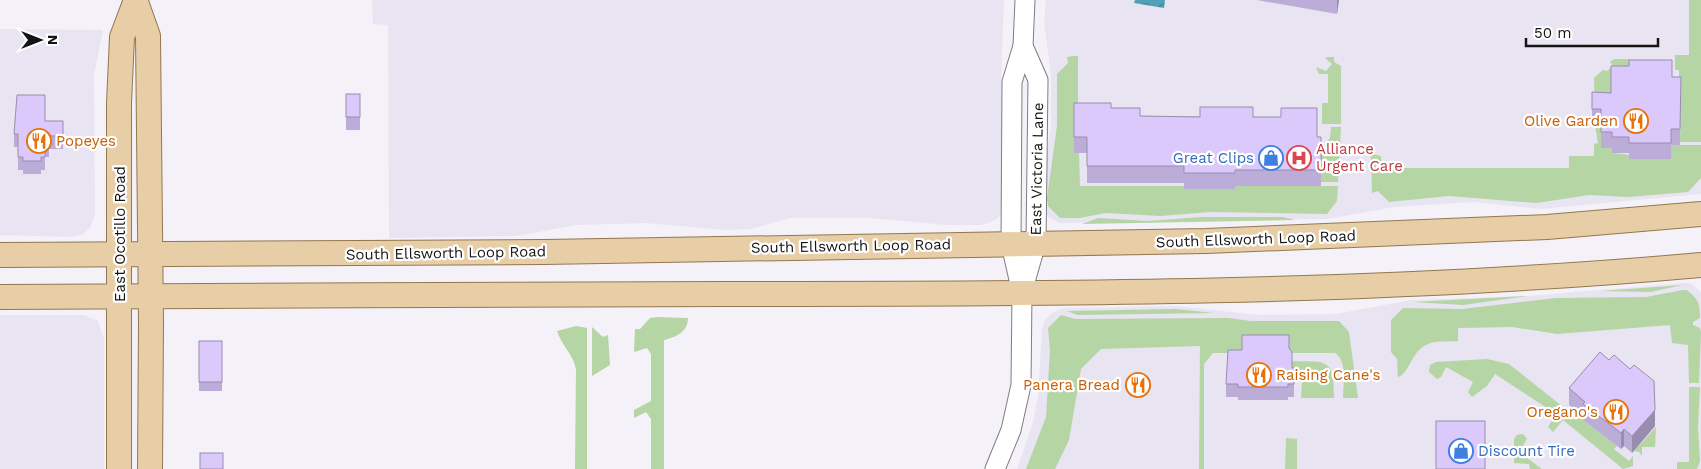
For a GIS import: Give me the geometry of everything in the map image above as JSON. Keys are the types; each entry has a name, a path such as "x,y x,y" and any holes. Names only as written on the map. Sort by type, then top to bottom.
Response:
{"main road":[{"name":"East Ocotillo Road","path":"136,1 148,36 150,469"},
{"name":"East Ocotillo Road","path":"119,469 122,37 136,1"},
{"name":"South Ellsworth Loop Road","path":"0,255 609,252 1356,236 1547,227 1701,214"},
{"path":"0,297 1022,293 1371,286 1491,280 1701,265"}],"street":[{"name":"East Victoria Lane","path":"995,469 1011,430 1020,385 1022,293 1011,244 1012,82 1022,46 1025,0"},
{"name":"East Victoria Lane","path":"1022,46 1038,80 1036,243 1022,293"}],"shaded area":[{"path":"372,0 1004,0 1001,79 1003,203 1001,213 997,219 982,225 947,225 870,218 791,218 750,229 727,230 645,223 576,225 517,236 389,238 388,25 373,24"},
{"path":"1046,0 1701,0 1701,194 1540,209 1474,202 1394,207 1327,219 1059,223 1048,217 1043,211 1040,192 1051,127 1051,76 1044,22"},
{"path":"0,29 103,30 94,75 95,214 90,228 83,234 71,237 0,235"},
{"path":"1690,283 1701,292 1701,469 1017,469 1032,426 1038,398 1042,328 1045,320 1052,313 1064,308 1177,306 1258,315 1336,314 1411,300 1528,296"},
{"path":"0,315 84,315 98,321 104,339 104,469 0,469"}],"green space":[{"path":"1689,0 1701,0 1701,142 1680,142 1681,94 1679,94 1679,70 1675,70 1675,55 1689,55"},
{"path":"1078,56 1078,120 1074,120 1074,153 1079,153 1080,186 1338,186 1337,201 1327,214 1211,212 1160,216 1106,213 1080,218 1060,218 1048,206 1047,198 1057,126 1057,74 1068,63 1067,57"},
{"path":"1334,57 1334,62 1341,66 1341,124 1322,124 1322,103 1328,103 1328,74 1319,74 1316,67 1326,71 1332,64 1325,58"},
{"path":"1614,59 1630,59 1645,73 1595,109 1594,78 1603,70 1607,71 1613,66 1610,62"},
{"path":"1595,125 1606,125 1613,153 1671,159 1671,145 1701,145 1701,178 1688,192 1628,197 1589,195 1537,203 1449,196 1389,202 1378,191 1372,193 1372,154 1381,156 1381,168 1569,168 1569,156 1594,156 1594,144 1598,143"},
{"path":"1331,127 1341,127 1338,182 1321,182 1321,148 1330,138"},
{"path":"1202,217 1283,217 1295,220 1082,224 1098,218 1147,221"},
{"path":"1683,285 1650,292 1601,291"},
{"path":"1687,290 1694,296 1700,309 1700,318 1693,322 1693,325 1700,328 1701,332 1699,383 1689,383 1688,345 1672,343 1670,325 1557,334 1512,327 1458,328 1458,341 1429,343 1417,352 1405,372 1398,377 1397,359 1391,352 1391,320 1403,308 1462,309 1556,298 1646,297"},
{"path":"1528,296 1463,305 1413,302"},
{"path":"1175,309 1214,313 1077,315 1067,311"},
{"path":"1061,315 1075,319 1228,318 1251,321 1339,321 1349,332 1358,398 1343,398 1342,362 1335,353 1213,353 1204,364 1204,469 1199,469 1200,346 1101,349 1081,369 1069,440 1055,469 1026,469 1046,417 1050,350 1048,328"},
{"path":"650,318 688,318 684,330 664,340 664,469 651,469 651,419 646,412 634,418 634,410 651,401 651,354 647,348 634,352 635,329 640,329"},
{"path":"576,326 587,328 587,469 575,469 576,369 557,331"},
{"path":"592,327 603,337 608,335 610,365 592,376"},
{"path":"1487,359 1509,364 1567,410 1571,406 1585,418 1583,420 1617,446 1614,449 1629,461 1633,456 1633,466 1623,469 1563,420 1553,432 1548,427 1556,414 1495,374 1487,386 1472,397 1468,392 1473,382 1446,367 1441,377 1437,379 1429,372 1430,365 1436,362"},
{"path":"1290,361 1312,361 1326,364 1332,375 1334,398 1301,398 1302,382 1294,382"},
{"path":"1689,387 1700,387 1698,426 1700,461 1697,469 1677,469 1677,462 1689,462"},
{"path":"1656,427 1655,447 1642,447 1642,456 1639,452 1634,451"},
{"path":"1523,434 1527,439 1519,452 1542,469 1530,469 1529,464 1514,463 1514,439 1517,435"},
{"path":"1286,438 1297,439 1297,469 1285,469"}],"water":[{"path":"1135,0 1165,0 1164,8 1134,3"}],"building":[{"name":"Olive Garden","path":"1629,60 1672,60 1672,77 1681,77 1680,129 1671,129 1671,143 1629,143 1629,137 1612,137 1612,132 1601,132 1601,109 1592,109 1592,92 1611,93 1611,66 1629,66"},
{"path":"346,94 360,94 360,117 346,117"},
{"name":"Popeyes","path":"17,95 45,95 45,121 63,121 63,136 49,136 49,144 45,144 45,157 41,157 41,161 23,161 23,157 18,157 18,134 14,134"},
{"path":"1074,103 1111,103 1111,108 1140,108 1140,116 1200,117 1200,107 1253,107 1253,117 1281,117 1281,108 1317,108 1317,137 1321,137 1321,170 1235,170 1235,173 1184,173 1184,166 1087,166 1087,137 1074,137"},
{"path":"1242,335 1289,335 1292,368 1294,368 1294,384 1288,384 1288,387 1238,387 1238,384 1226,384 1228,350 1242,350"},
{"path":"199,341 222,341 222,382 199,382"},
{"name":"Oregano's","path":"1600,352 1609,360 1614,355 1630,369 1634,365 1654,381 1655,410 1632,436 1624,429 1621,433 1583,404 1585,402 1569,388"},
{"name":"Discount Tire","path":"1436,421 1485,421 1485,469 1436,469"},
{"path":"200,453 223,453 223,469 200,469"}],"place":[{"name":"Olive Garden","path":"1636,121"},
{"name":"Popeyes","path":"39,141"},
{"name":"Great Clips","path":"1271,158"},
{"name":"Alliance Urgent Care","path":"1299,158"},
{"name":"Raising Cane's","path":"1259,375"},
{"name":"Panera Bread","path":"1138,385"},
{"name":"Oregano's","path":"1616,412"},
{"name":"Discount Tire","path":"1461,451"}]}
